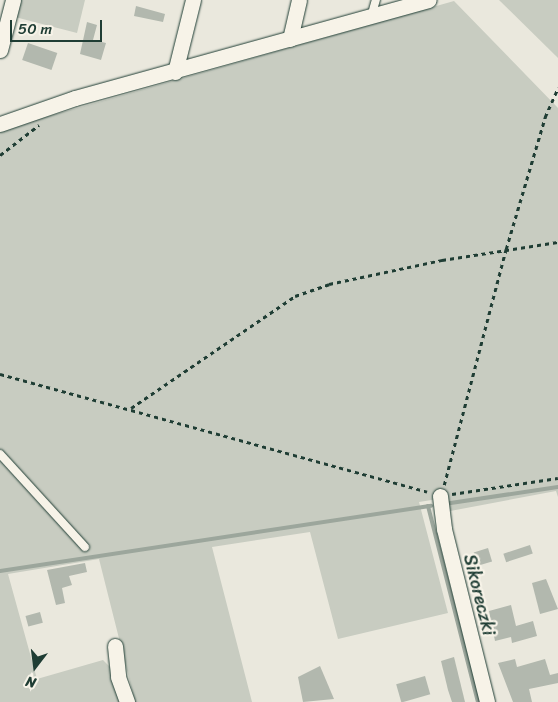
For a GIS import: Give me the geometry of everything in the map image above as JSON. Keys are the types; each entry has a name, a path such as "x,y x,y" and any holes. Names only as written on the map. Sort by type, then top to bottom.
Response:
{"street":[{"path":"0,50 13,0"},
{"path":"174,72 193,0"},
{"path":"290,39 299,0"},
{"path":"0,124 174,72 429,0"},
{"name":"Sikoreczki","path":"440,496 443,526 488,702"},
{"path":"115,646 118,677 127,702"}],"lane":[{"path":"371,17 376,0"},
{"path":"0,454 85,547"}],"path":[{"path":"440,496 506,249 545,117 558,88"},
{"path":"130,409 295,296 338,282 506,249 558,242"},
{"path":"0,374 440,496 558,478"}],"shaded area":[{"path":"20,0 85,0 77,33 15,17"},
{"path":"499,0 558,0 558,58"},
{"path":"454,1 558,108 558,497 556,491 445,512 444,498 419,502 448,613 338,639 310,532 212,547 252,702 135,702 99,559 8,574 37,679 103,660 110,667 122,702 0,702 0,130"}],"building":[{"path":"136,6 165,14 163,22 134,16"},
{"path":"87,22 97,25 93,40 106,43 101,60 80,54"},
{"path":"28,43 57,53 51,70 22,60"},
{"path":"530,545 533,554 506,562 503,554"},
{"path":"488,548 492,561 478,566 474,552"},
{"path":"85,563 87,572 69,576 72,585 62,588 65,603 56,605 47,570"},
{"path":"546,579 558,609 540,614 532,583"},
{"path":"511,605 516,626 533,621 537,636 512,643 511,637 495,641 489,611"},
{"path":"40,612 43,623 28,627 26,616"},
{"path":"454,657 465,702 452,702 448,690 441,661"},
{"path":"515,659 517,667 545,659 550,675 558,673 558,683 529,689 532,702 513,702 498,663"},
{"path":"320,666 334,699 303,702 298,677"},
{"path":"425,676 430,694 401,702 396,684"}],"waterway":[{"path":"444,504 558,487"},
{"path":"428,506 478,702"},
{"path":"0,571 431,506"}]}
